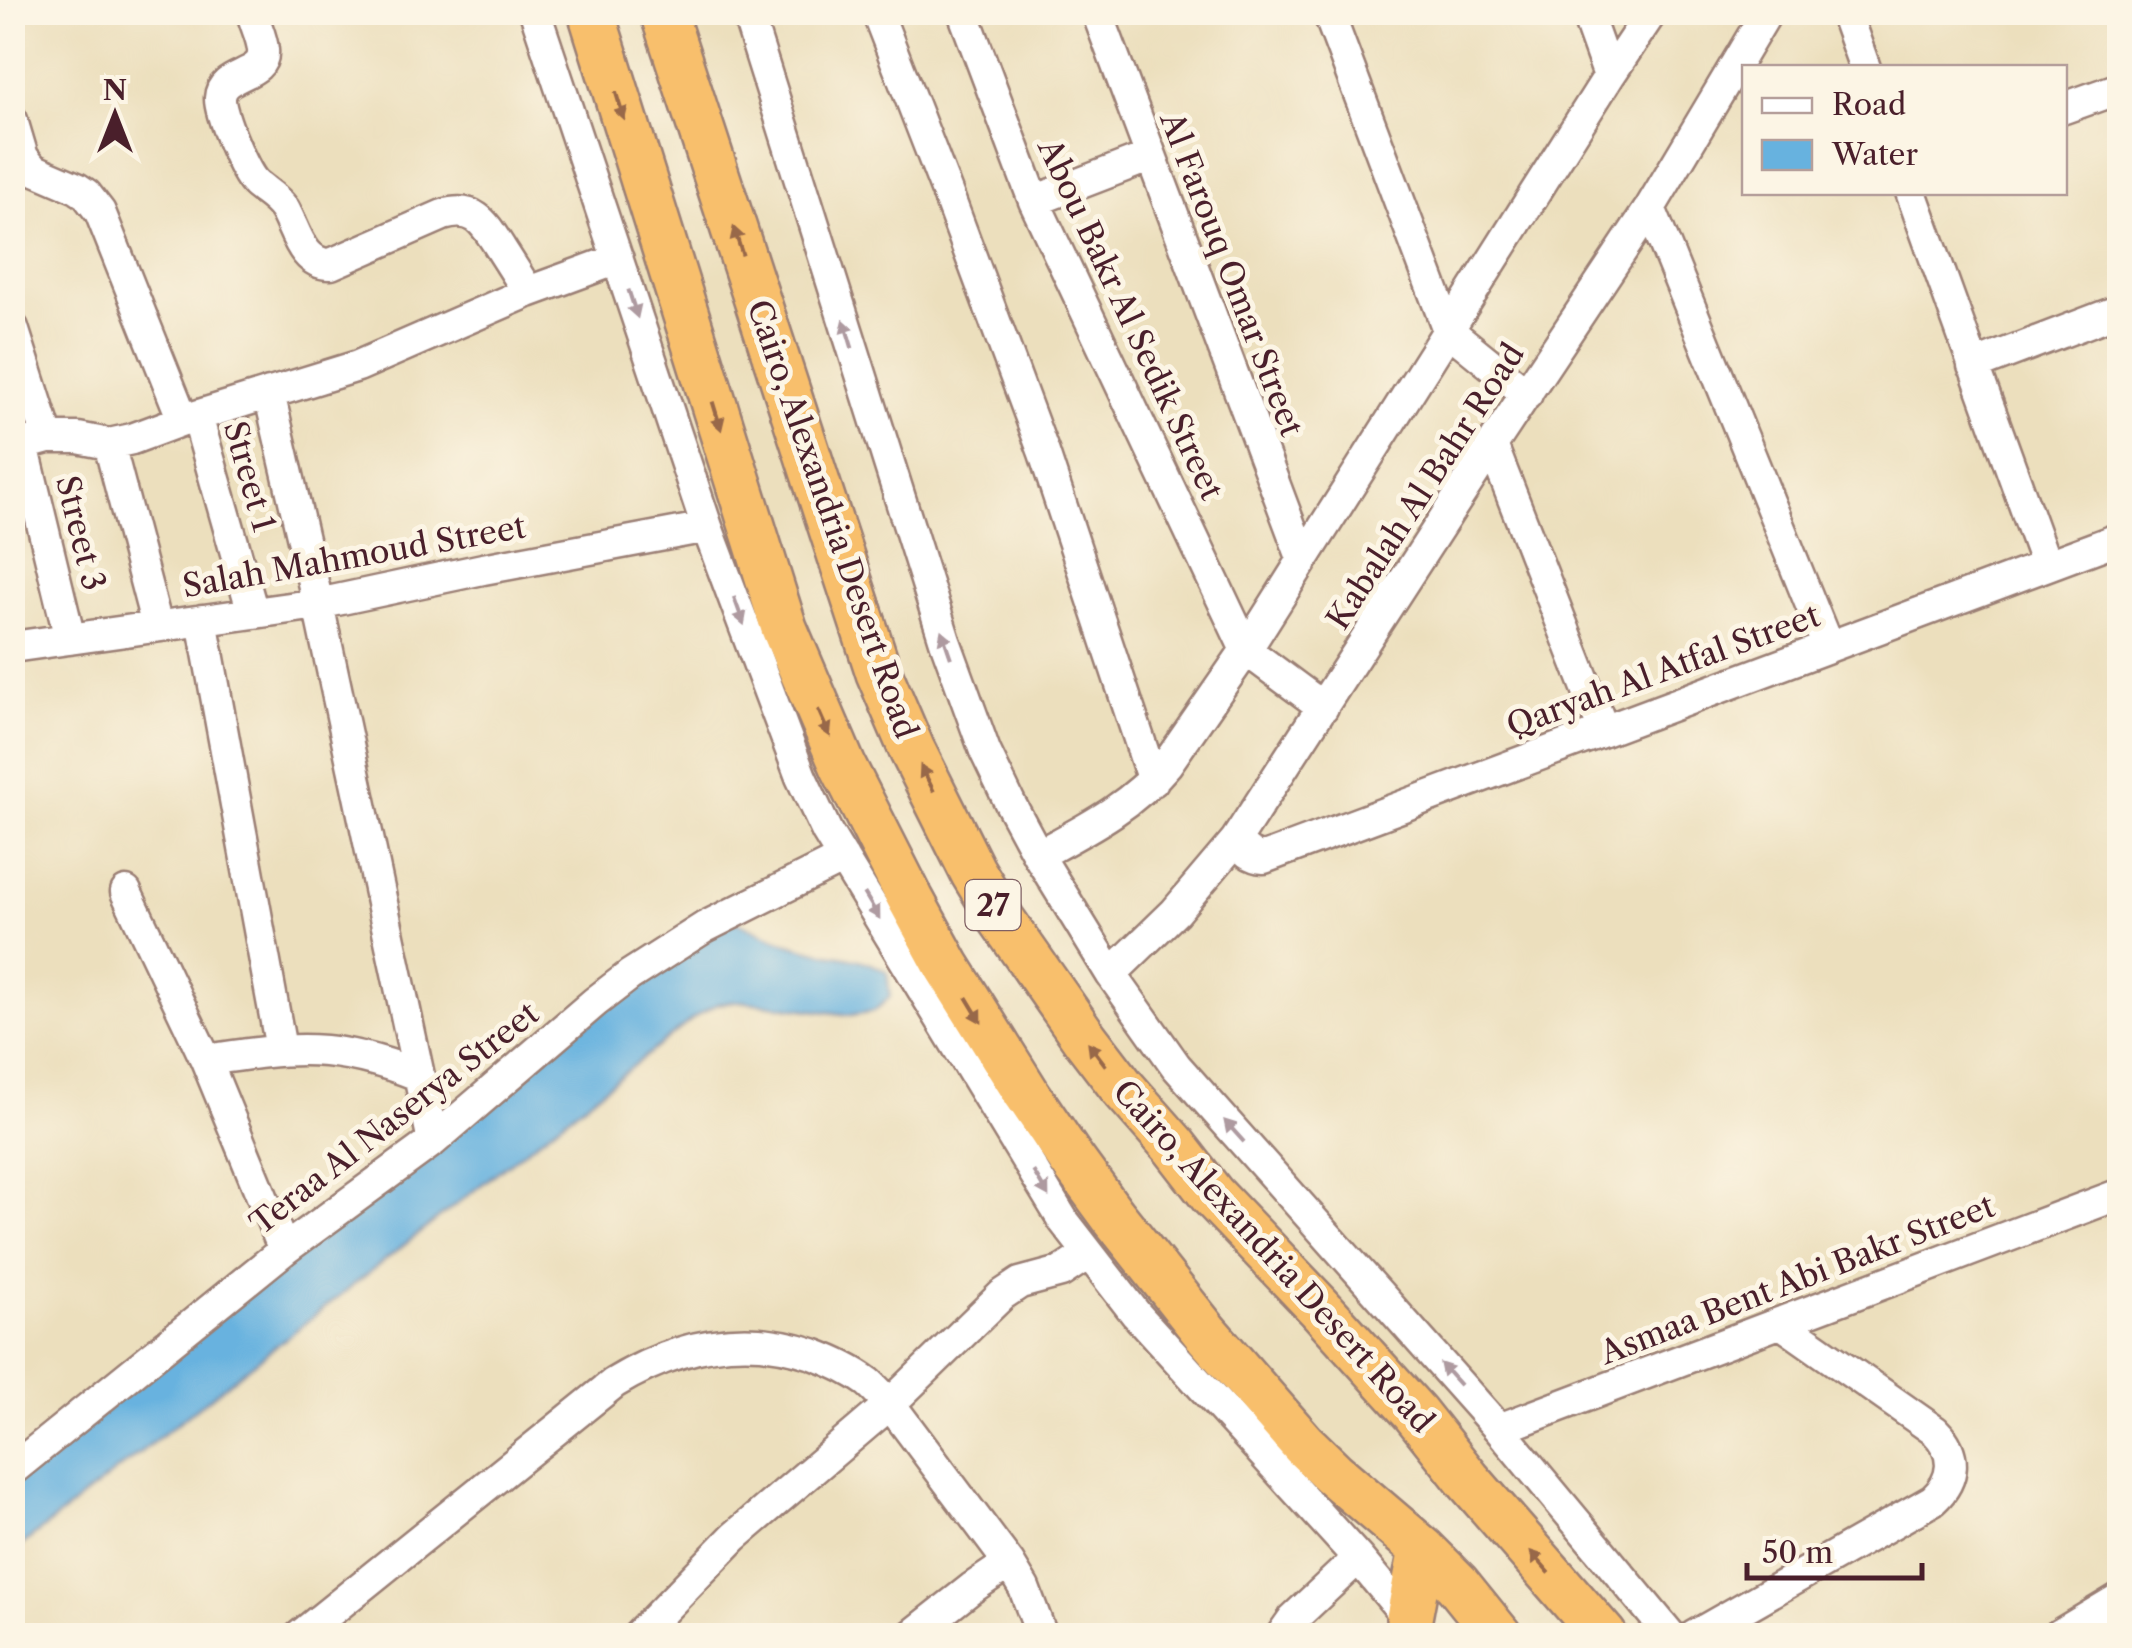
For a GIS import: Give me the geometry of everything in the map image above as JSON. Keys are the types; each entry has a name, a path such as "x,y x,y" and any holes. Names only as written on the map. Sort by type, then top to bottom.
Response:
{"highway":[{"name":"27","path":"591,12 784,628 843,766 911,900 1026,1094 1160,1276 1303,1444 1422,1549 1498,1636"},
{"name":"Cairo, Alexandria Desert Road","path":"663,12 879,673 912,750 973,872 1002,920 1122,1088 1212,1195 1415,1412 1468,1480 1604,1636"},
{"path":"1412,1630 1422,1549"}],"street":[{"path":"252,12 263,58 253,70 228,81 219,101 244,168 283,208 310,258 331,264 443,215 462,211 486,225 528,292"},
{"path":"535,12 707,527 801,777 843,858 1062,1220 1161,1344 1358,1558 1412,1630"},
{"path":"747,12 945,640 986,751 1038,855 1111,974 1176,1066 1498,1429 1671,1636"},
{"path":"877,12 1044,453 1153,781"},
{"name":"Abou Bakr Al Sedik Street","path":"963,12 1034,201 1246,650"},
{"name":"Al Farouq Omar Street","path":"1096,12 1303,560"},
{"path":"1328,12 1448,330 1526,394"},
{"path":"1586,12 1609,76"},
{"name":"Kabalah Al Bahr Road","path":"1038,855 1120,809 1153,781 1174,755 1246,650 1652,12"},
{"name":"Kabalah Al Bahr Road","path":"1111,974 1174,912 1236,840 1650,208 1766,12"},
{"path":"1845,12 1864,65"},
{"path":"2067,107 2120,88"},
{"path":"12,120 18,159"},
{"path":"1034,201 1151,156"},
{"name":"Street 1","path":"18,159 39,173 77,188 100,212 190,418 252,613"},
{"path":"1912,195 2046,565"},
{"path":"1650,208 1828,647"},
{"path":"28,444 78,438 109,444 132,438 358,366 528,292 618,259"},
{"path":"1973,366 2120,310"},
{"name":"Street 3","path":"13,328 28,444 70,638"},
{"path":"269,393 318,604 432,1142"},
{"path":"109,444 157,626"},
{"path":"1492,445 1602,729"},
{"name":"Salah Mahmoud Street","path":"12,647 318,604 707,527"},
{"name":"Qaryah Al Atfal Street","path":"1236,840 1246,853 1264,858 2120,538"},
{"path":"202,620 281,1049"},
{"path":"1246,650 1323,706"},
{"name":"Teraa Al Naserya Street","path":"12,1470 284,1250 432,1142 630,975 705,927 843,858"},
{"path":"126,892 206,1060 284,1250"},
{"path":"206,1060 281,1049 316,1049 352,1053 418,1075"},
{"name":"Asmaa Bent Abi Bakr Street","path":"1498,1429 2120,1194"},
{"path":"638,1636 734,1537 890,1404 1002,1295 1020,1283 1061,1272 1088,1254"},
{"path":"1694,1636 1933,1500 1950,1479 1950,1453 1935,1431 1781,1323"},
{"path":"300,1636 614,1383 680,1351 729,1342 778,1345 813,1354 867,1382 890,1404 1009,1563 1024,1588 1042,1636"},
{"path":"1281,1636 1293,1619 1358,1558"},
{"path":"912,1636 1009,1563"},
{"path":"2071,1632 2120,1598"}],"water":[{"path":"730,918 796,946 878,967 887,972 890,997 874,1011 851,1015 739,1001 717,1004 695,1017 13,1552 13,1475 708,927"}]}
